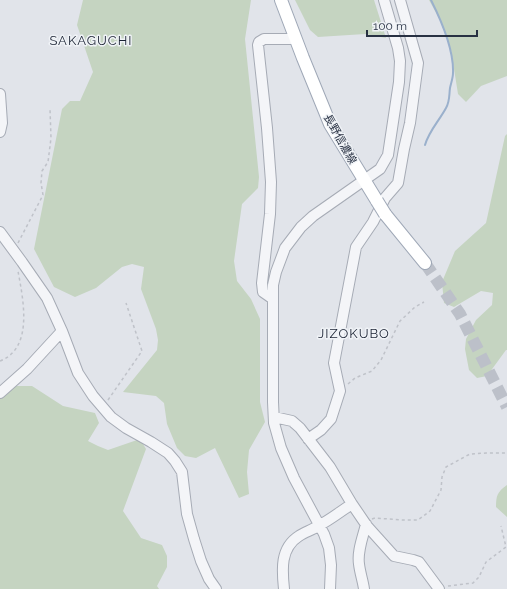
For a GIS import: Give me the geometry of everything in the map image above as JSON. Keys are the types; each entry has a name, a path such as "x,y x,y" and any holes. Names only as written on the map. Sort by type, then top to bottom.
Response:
{"main road":[{"name":"長野信濃線","path":"281,0 330,124 385,214 425,263"}],"street":[{"path":"330,589 331,565 329,548 320,525 294,478 274,423 273,284 285,248 301,227 313,216 380,169 388,155 399,82 400,61 398,48 384,0"},
{"path":"308,439 321,430 331,419 340,391 334,363 356,247 373,222 385,198 398,183 410,123 418,64 400,0"},
{"path":"273,299 263,292 262,283 270,214 271,182 258,45 259,42 264,39 296,39"},
{"path":"0,94 2,123 0,132"},
{"path":"0,232 47,298 62,331 78,373 93,396 116,421 168,453 182,472 187,514 194,539 201,561 216,589"},
{"path":"0,393 27,369 62,331"},
{"path":"274,416 292,421 300,428 330,467 365,523 394,556 419,562 438,588"},
{"path":"284,589 282,564 288,546 298,537 320,525 352,504"},
{"path":"364,589 358,558 365,523"}],"path":[{"path":"14,250 43,195 41,183 42,171 48,162 51,138 50,109"},
{"path":"0,361 6,359 17,348 23,333 23,301 18,272"},
{"path":"340,391 355,378 372,371 381,360 400,321 415,307 424,302"},
{"path":"103,408 110,395 142,351 126,303"},
{"path":"365,523 375,518 418,520 430,511 442,490 442,477 446,467 470,454 507,453"},
{"path":"438,588 473,583 479,577 486,562 506,547 501,526"}],"green space":[{"path":"83,0 251,0 245,39 259,177 258,188 242,204 234,261 237,281 251,299 260,319 260,402 265,422 249,450 247,472 249,494 239,498 215,448 196,458 185,456 177,448 167,424 164,403 156,396 123,392 157,350 158,340 156,329 141,289 144,267 132,264 122,267 96,288 75,297 54,287 34,249 62,109 70,101 80,101 93,72 77,25"},
{"path":"295,0 374,0 386,38 365,34 318,37 310,30"},
{"path":"429,0 507,0 507,76 481,86 466,102 458,94 451,50 440,20"},
{"path":"507,134 507,350 487,376 477,378 469,370 465,349 466,339 476,320 492,305 493,293 481,291 454,307 444,303 442,282 455,251 486,223 505,136"},
{"path":"9,386 32,386 63,406 95,413 99,423 88,441 98,446 108,450 140,439 146,449 123,511 141,538 162,545 167,556 167,567 157,586 159,589 0,589 0,399"},
{"path":"507,485 507,517 496,507 496,500 498,494"}],"waterway":[{"path":"425,145 449,100 453,73 453,64 449,45 443,26 431,0"}],"tunnel":[{"path":"425,263 460,314 507,407"}],"district":[{"name":"SAKAGUCHI","path":"91,40"},
{"name":"JIZOKUBO","path":"354,333"}]}
